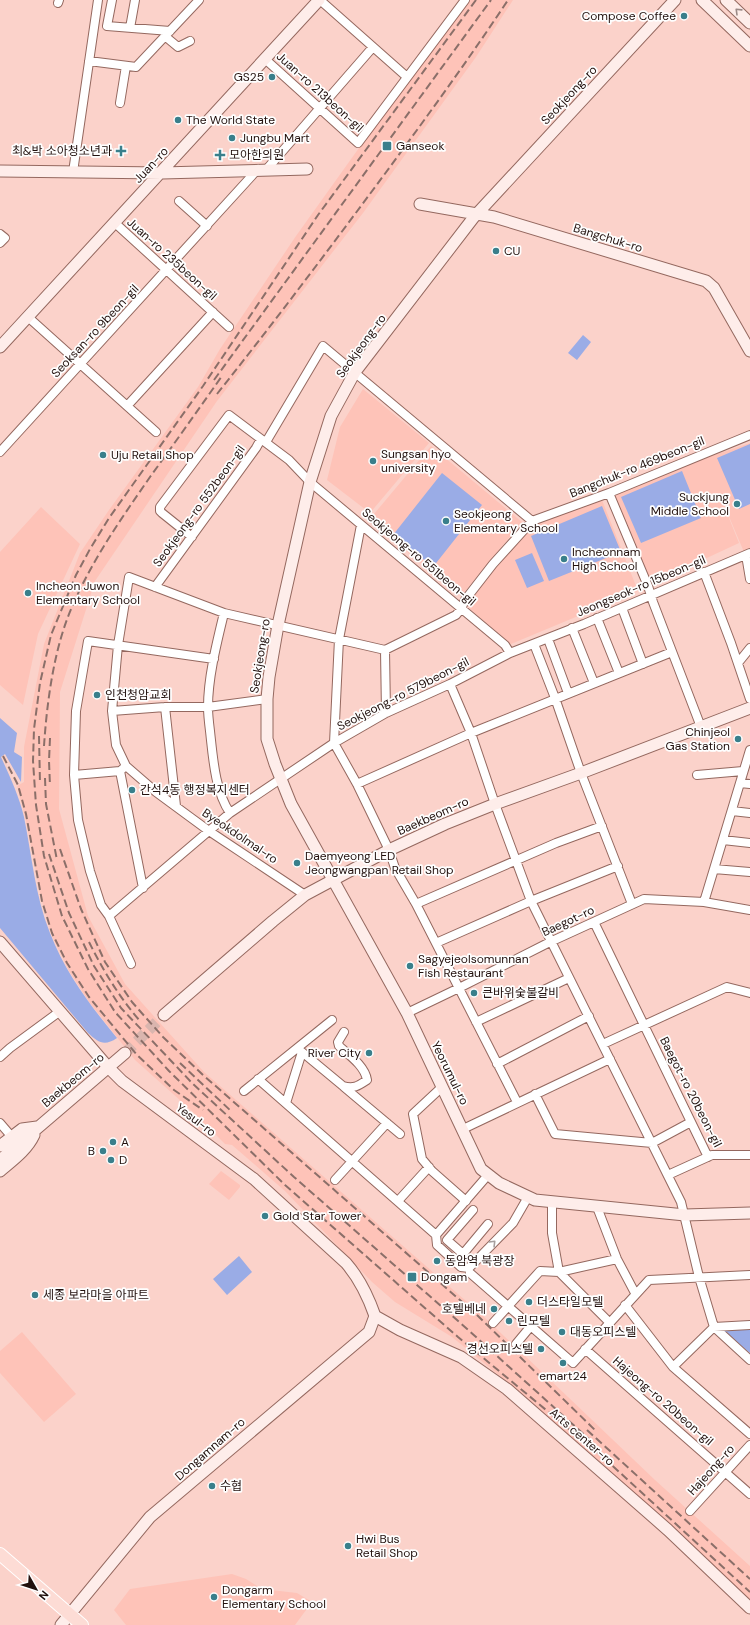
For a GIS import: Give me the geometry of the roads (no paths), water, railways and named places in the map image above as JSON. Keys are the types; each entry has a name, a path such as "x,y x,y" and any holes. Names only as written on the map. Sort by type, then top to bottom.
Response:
{"main road":[{"name":"Seokjeong-ro","path":"334,880 291,804 267,739 267,699 269,677 278,624 310,482 331,416 355,372 478,214 675,0"},
{"path":"702,0 750,46"},
{"path":"711,0 750,36"},
{"path":"726,0 750,23"},
{"name":"Juan-ro","path":"0,347 319,1"},
{"path":"0,171 162,173 262,169 307,169"},
{"name":"Bangchuk-ro","path":"420,204 478,214 706,281 717,292 750,351"},
{"name":"Baekbeom-ro","path":"164,1015 273,921 306,895 389,850 445,824 495,804 581,773 750,708"},
{"name":"Yeorumul-ro","path":"334,880 407,1012 462,1129 482,1169 488,1175 499,1183 535,1200 685,1215 750,1213"},
{"name":"Yesul-ro","path":"2,947 108,1068 122,1081 254,1180 346,1263 359,1280 375,1316"},
{"name":"Baekbeom-ro","path":"0,1160 125,1053"},
{"name":"Baekbeom-ro","path":"0,1146 22,1129 38,1127"},
{"name":"Baekbeom-ro","path":"0,1171 30,1143 38,1127"},
{"name":"Arts center-ro","path":"375,1316 400,1330 461,1357 508,1389 679,1540 750,1608"},
{"name":"Dongamnam-ro","path":"61,1625 150,1517 369,1332 375,1316"},
{"path":"0,1554 82,1625"}],"street":[{"path":"73,172 98,0"},
{"path":"112,0 107,26 168,34 178,47 190,41"},
{"path":"130,28 135,0"},
{"path":"89,61 136,67 199,0"},
{"path":"319,1 407,77 465,0"},
{"name":"Seoksan-ro 9beon-gil","path":"0,452 207,226 319,108 373,47"},
{"name":"Juan-ro 213beon-gil","path":"265,59 358,143 407,77"},
{"path":"120,102 126,66"},
{"path":"179,201 207,226"},
{"name":"Juan-ro 235beon-gil","path":"115,223 229,326"},
{"path":"0,234 5,238 0,244"},
{"name":"Juan-ro 235beon-gil","path":"127,406 213,312"},
{"path":"28,317 156,432"},
{"path":"155,587 224,613 278,624 385,650 456,615 461,609 465,600 493,564 532,521 323,346 263,440"},
{"name":"Seokjeong-ro 552beon-gil","path":"192,537 162,513 160,511 160,507 229,414 289,460 310,482"},
{"name":"Bangchuk-ro 469beon-gil","path":"532,521 609,493 750,435"},
{"name":"Seokjeong-ro 552beon-gil","path":"155,587 263,440"},
{"name":"Seokjeong-ro 551beon-gil","path":"310,482 505,645 510,653"},
{"path":"609,493 648,586 650,595 701,727"},
{"path":"361,525 339,639 334,743 357,784 389,850 395,868 416,904 517,1102"},
{"path":"748,554 750,578"},
{"name":"Jeongseok-ro 15beon-gil","path":"541,641 748,554"},
{"path":"704,572 750,699"},
{"name":"Byeokdolmal-ro","path":"155,587 129,577 118,645 112,711 116,745 123,769 209,830 306,895"},
{"path":"622,608 643,664"},
{"path":"224,613 214,659 208,707 214,762 219,786 230,813"},
{"path":"597,618 619,673"},
{"path":"572,628 594,683"},
{"path":"131,964 109,916 101,905 90,871 78,820 74,775 76,711 88,641 214,659"},
{"path":"541,641 568,693"},
{"path":"541,641 555,698 581,773 632,904"},
{"name":"Seokjeong-ro 579beon-gil","path":"109,916 230,813 334,743 386,713 450,684 510,653 541,641"},
{"path":"738,663 750,648"},
{"path":"385,650 386,713"},
{"path":"357,784 511,716 672,652"},
{"path":"450,684 471,733 495,804 531,901 550,942 589,1016 681,1202 699,1277 714,1327 750,1360"},
{"path":"112,711 165,707 208,707 267,699"},
{"path":"165,707 176,806"},
{"path":"704,902 750,752"},
{"path":"74,775 123,769 143,888"},
{"path":"697,775 743,771"},
{"path":"740,783 750,784"},
{"path":"732,811 750,813"},
{"path":"416,904 556,843 602,826"},
{"path":"723,840 750,843"},
{"path":"436,943 531,901 618,866"},
{"path":"714,869 750,872"},
{"name":"Baegot-ro","path":"407,1012 459,988 550,942 644,899 704,902 750,910"},
{"name":"Baegot-ro 20beon-gil","path":"594,922 708,1157 718,1155 750,1155"},
{"path":"476,1022 569,978"},
{"path":"602,1044 727,987 750,993"},
{"path":"0,1057 59,1012"},
{"path":"497,1064 589,1016"},
{"path":"244,1091 258,1079 299,1050 332,1020"},
{"path":"343,1086 350,1088 356,1087 367,1080 362,1068 339,1046 338,1042 344,1032"},
{"path":"299,1050 400,1134"},
{"path":"286,1103 299,1050"},
{"path":"462,1129 610,1059"},
{"path":"258,1079 436,1235 437,1245 461,1268 469,1268 475,1260 513,1223 528,1197"},
{"path":"442,1087 413,1114 422,1159 466,1201"},
{"path":"535,1094 556,1134 652,1143 691,1122"},
{"path":"0,1123 12,1136"},
{"path":"335,1180 387,1123"},
{"path":"668,1175 708,1157"},
{"path":"398,1201 429,1167"},
{"path":"436,1235 488,1175"},
{"path":"552,1202 552,1234 559,1272 609,1322"},
{"path":"597,1207 617,1259 635,1293"},
{"path":"458,1210 460,1225"},
{"path":"473,1210 447,1240 463,1254 465,1252 475,1260"},
{"path":"465,1252 488,1224"},
{"path":"493,1323 540,1271 559,1272 617,1259"},
{"path":"470,1273 573,1363 624,1305 649,1280 750,1275"},
{"path":"624,1305 673,1367 750,1434"},
{"path":"673,1367 714,1327 750,1325"},
{"path":"516,1344 531,1326"},
{"name":"Hajeong-ro 20beon-gil","path":"586,1349 750,1494"},
{"name":"Hajeong-ro","path":"690,1511 750,1445"}],"tunnel":[{"path":"125,1053 164,1015"}],"railway":[{"path":"476,0 318,215 203,386 109,518 76,575 51,635 40,683 34,729 33,761 36,805 44,856 62,916 88,969 115,1012 169,1071 285,1185 458,1337 604,1458 750,1592"},
{"path":"214,380 491,0"},
{"path":"217,394 309,276 398,156 468,59 508,0"},
{"path":"44,746 49,693 56,657 66,623 80,590 98,556 118,524 222,376"},
{"path":"39,736 40,784"},
{"path":"50,738 50,786"},
{"path":"3,756 18,785 26,814 42,901 52,933 67,963 89,997 137,1055 174,1090 203,1110"},
{"path":"45,778 46,804 57,860"},
{"path":"60,849 81,909 105,962 132,1002 163,1037 203,1075 477,1315 597,1432"},
{"path":"49,854 69,913 94,966 121,1008 193,1084 294,1177 466,1328 589,1439"},
{"path":"89,942 112,983 140,1021"},
{"path":"180,1063 231,1111"},
{"path":"587,1430 750,1579"}],"place":[{"name":"Compose Coffee","path":"684,16"},
{"name":"GS25","path":"272,77"},
{"name":"The World State","path":"178,120"},
{"name":"Jungbu Mart","path":"232,138"},
{"name":"Ganseok","path":"387,146"},
{"name":"최&박 소아청소년과","path":"121,151"},
{"name":"모아한의원","path":"220,155"},
{"name":"CU","path":"496,251"},
{"name":"Uju Retail Shop","path":"103,455"},
{"name":"Sungsan hyo university","path":"373,461"},
{"name":"Suckjung Middle School","path":"737,504"},
{"name":"Seokjeong Elementary School","path":"446,521"},
{"name":"Incheonnam High School","path":"564,559"},
{"name":"Incheon Juwon Elementary School","path":"28,593"},
{"name":"인천청암교회","path":"97,695"},
{"name":"Chinjeol Gas Station","path":"738,739"},
{"name":"간석4동 행정복지센터","path":"132,790"},
{"name":"Daemyeong LED Jeongwangpan Retail Shop","path":"297,863"},
{"name":"Sagyejeolsomunnan Fish Restaurant","path":"410,966"},
{"name":"큰바위숯불갈비","path":"474,993"},
{"name":"River City","path":"369,1053"},
{"name":"A","path":"113,1142"},
{"name":"B","path":"103,1151"},
{"name":"D","path":"111,1160"},
{"name":"Gold Star Tower","path":"265,1216"},
{"name":"동암역 북광장","path":"437,1261"},
{"name":"Dongam","path":"412,1277"},
{"name":"세종 보라마을 아파트","path":"35,1295"},
{"name":"더스타일모텔","path":"529,1302"},
{"name":"호텔베네","path":"494,1309"},
{"name":"린모텔","path":"509,1321"},
{"name":"대동오피스텔","path":"562,1332"},
{"name":"경선오피스텔","path":"541,1349"},
{"name":"emart24","path":"563,1363"},
{"name":"수협","path":"212,1486"},
{"name":"Hwi Bus Retail Shop","path":"348,1546"},
{"name":"Dongarm Elementary School","path":"214,1597"}]}
